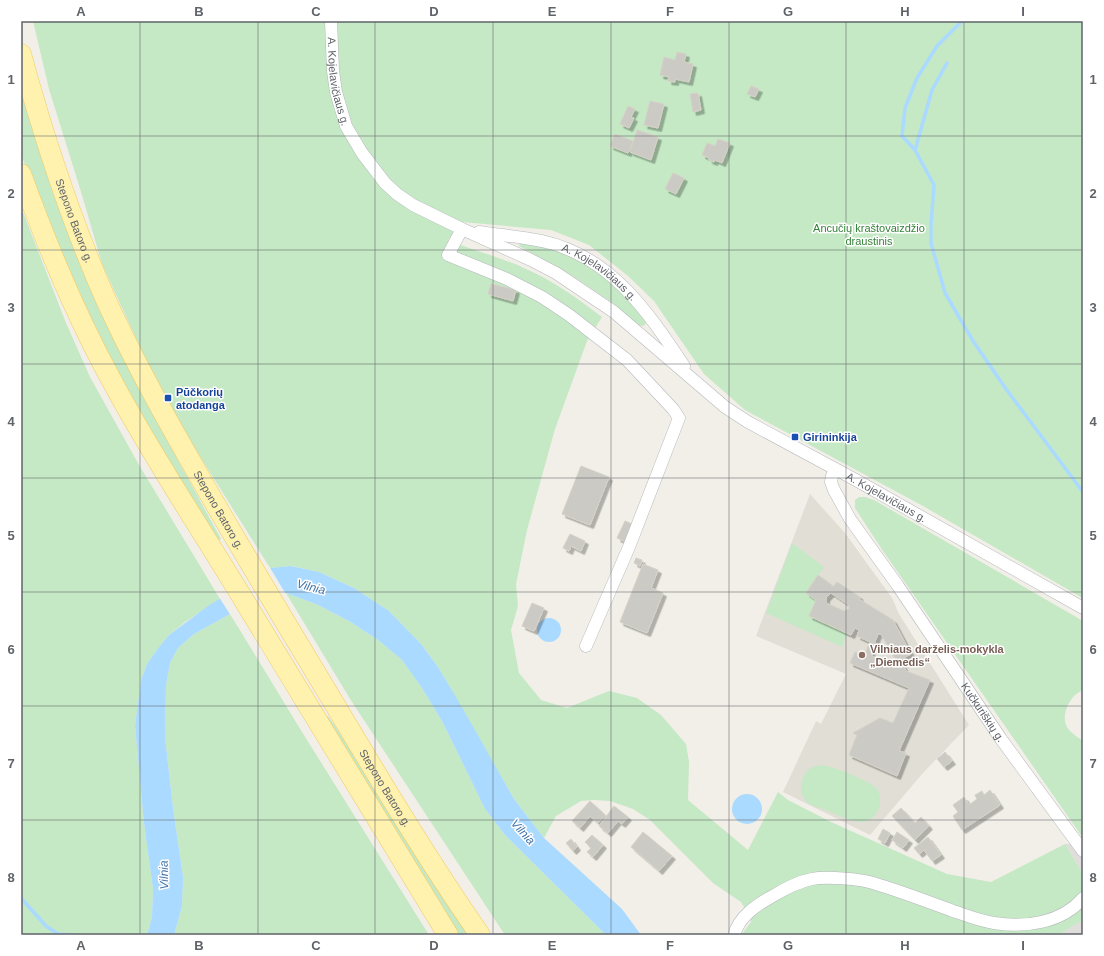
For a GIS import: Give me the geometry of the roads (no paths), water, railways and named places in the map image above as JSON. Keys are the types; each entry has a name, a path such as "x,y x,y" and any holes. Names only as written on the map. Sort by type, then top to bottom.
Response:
{"main road":[{"name":"Stepono Batoro g.","path":"21,54 34,102 70,209 107,302 159,405 231,533 338,710 434,866 480,935"},
{"name":"Stepono Batoro g.","path":"21,174 42,232 77,313 112,382 148,447 210,545 448,935"}],"street":[{"name":"A. Kojelavičiaus g.","path":"331,21 333,71 336,92 346,126 354,142 371,166 397,194 414,205 462,229 556,273 588,293 614,312 725,407 748,422 835,468 1083,608"},
{"name":"A. Kojelavičiaus g.","path":"462,229 543,241 569,249 596,263 618,281 640,304 661,331 694,381"},
{"path":"462,229 448,255 542,296 569,315 627,360 673,409 679,418 629,547 586,646"},
{"name":"Kučkuriškių g.","path":"835,468 831,482 841,504 850,518 898,586 1001,739 1083,851"},
{"path":"734,935 735,929 751,910 793,884 813,878 871,882 974,918 993,923 1012,925 1039,923 1053,919 1068,912 1083,898"}],"water":[{"name":"Vilnia","path":"291,566 319,572 354,588 389,611 421,644 438,667 514,799 544,838 622,909 641,935 606,935 505,835 485,809 443,723 422,688 402,660 378,640 349,621 316,604 286,593 230,614 194,634 178,648 170,663 166,685 165,737 183,877 182,906 174,935 147,935 152,917 153,889 144,823 135,726 141,680 147,664 169,635 208,606 270,568"},
{"path":"549,618 557,622 561,630 557,638 549,642 541,638 537,630 541,622"},
{"path":"747,794 753,795 761,803 761,815 753,823 747,824 741,823 733,815 732,809 733,803 741,795"}],"waterway":[{"path":"962,21 937,46 917,78 905,108 902,136 915,150 934,185 931,243 945,293 973,341 1006,389 1083,492"},
{"path":"915,150 932,90 947,63"},
{"path":"21,898 46,926 58,934 72,935"}],"place":[{"name":"Pūčkorių atodanga","path":"168,398"},
{"name":"Girininkija","path":"795,437"},
{"name":"Vilniaus darželis-mokykla „Diemedis“","path":"862,655"}],"park label":[{"name":"Ancučių kraštovaizdžio draustinis","path":"869,234"}]}
